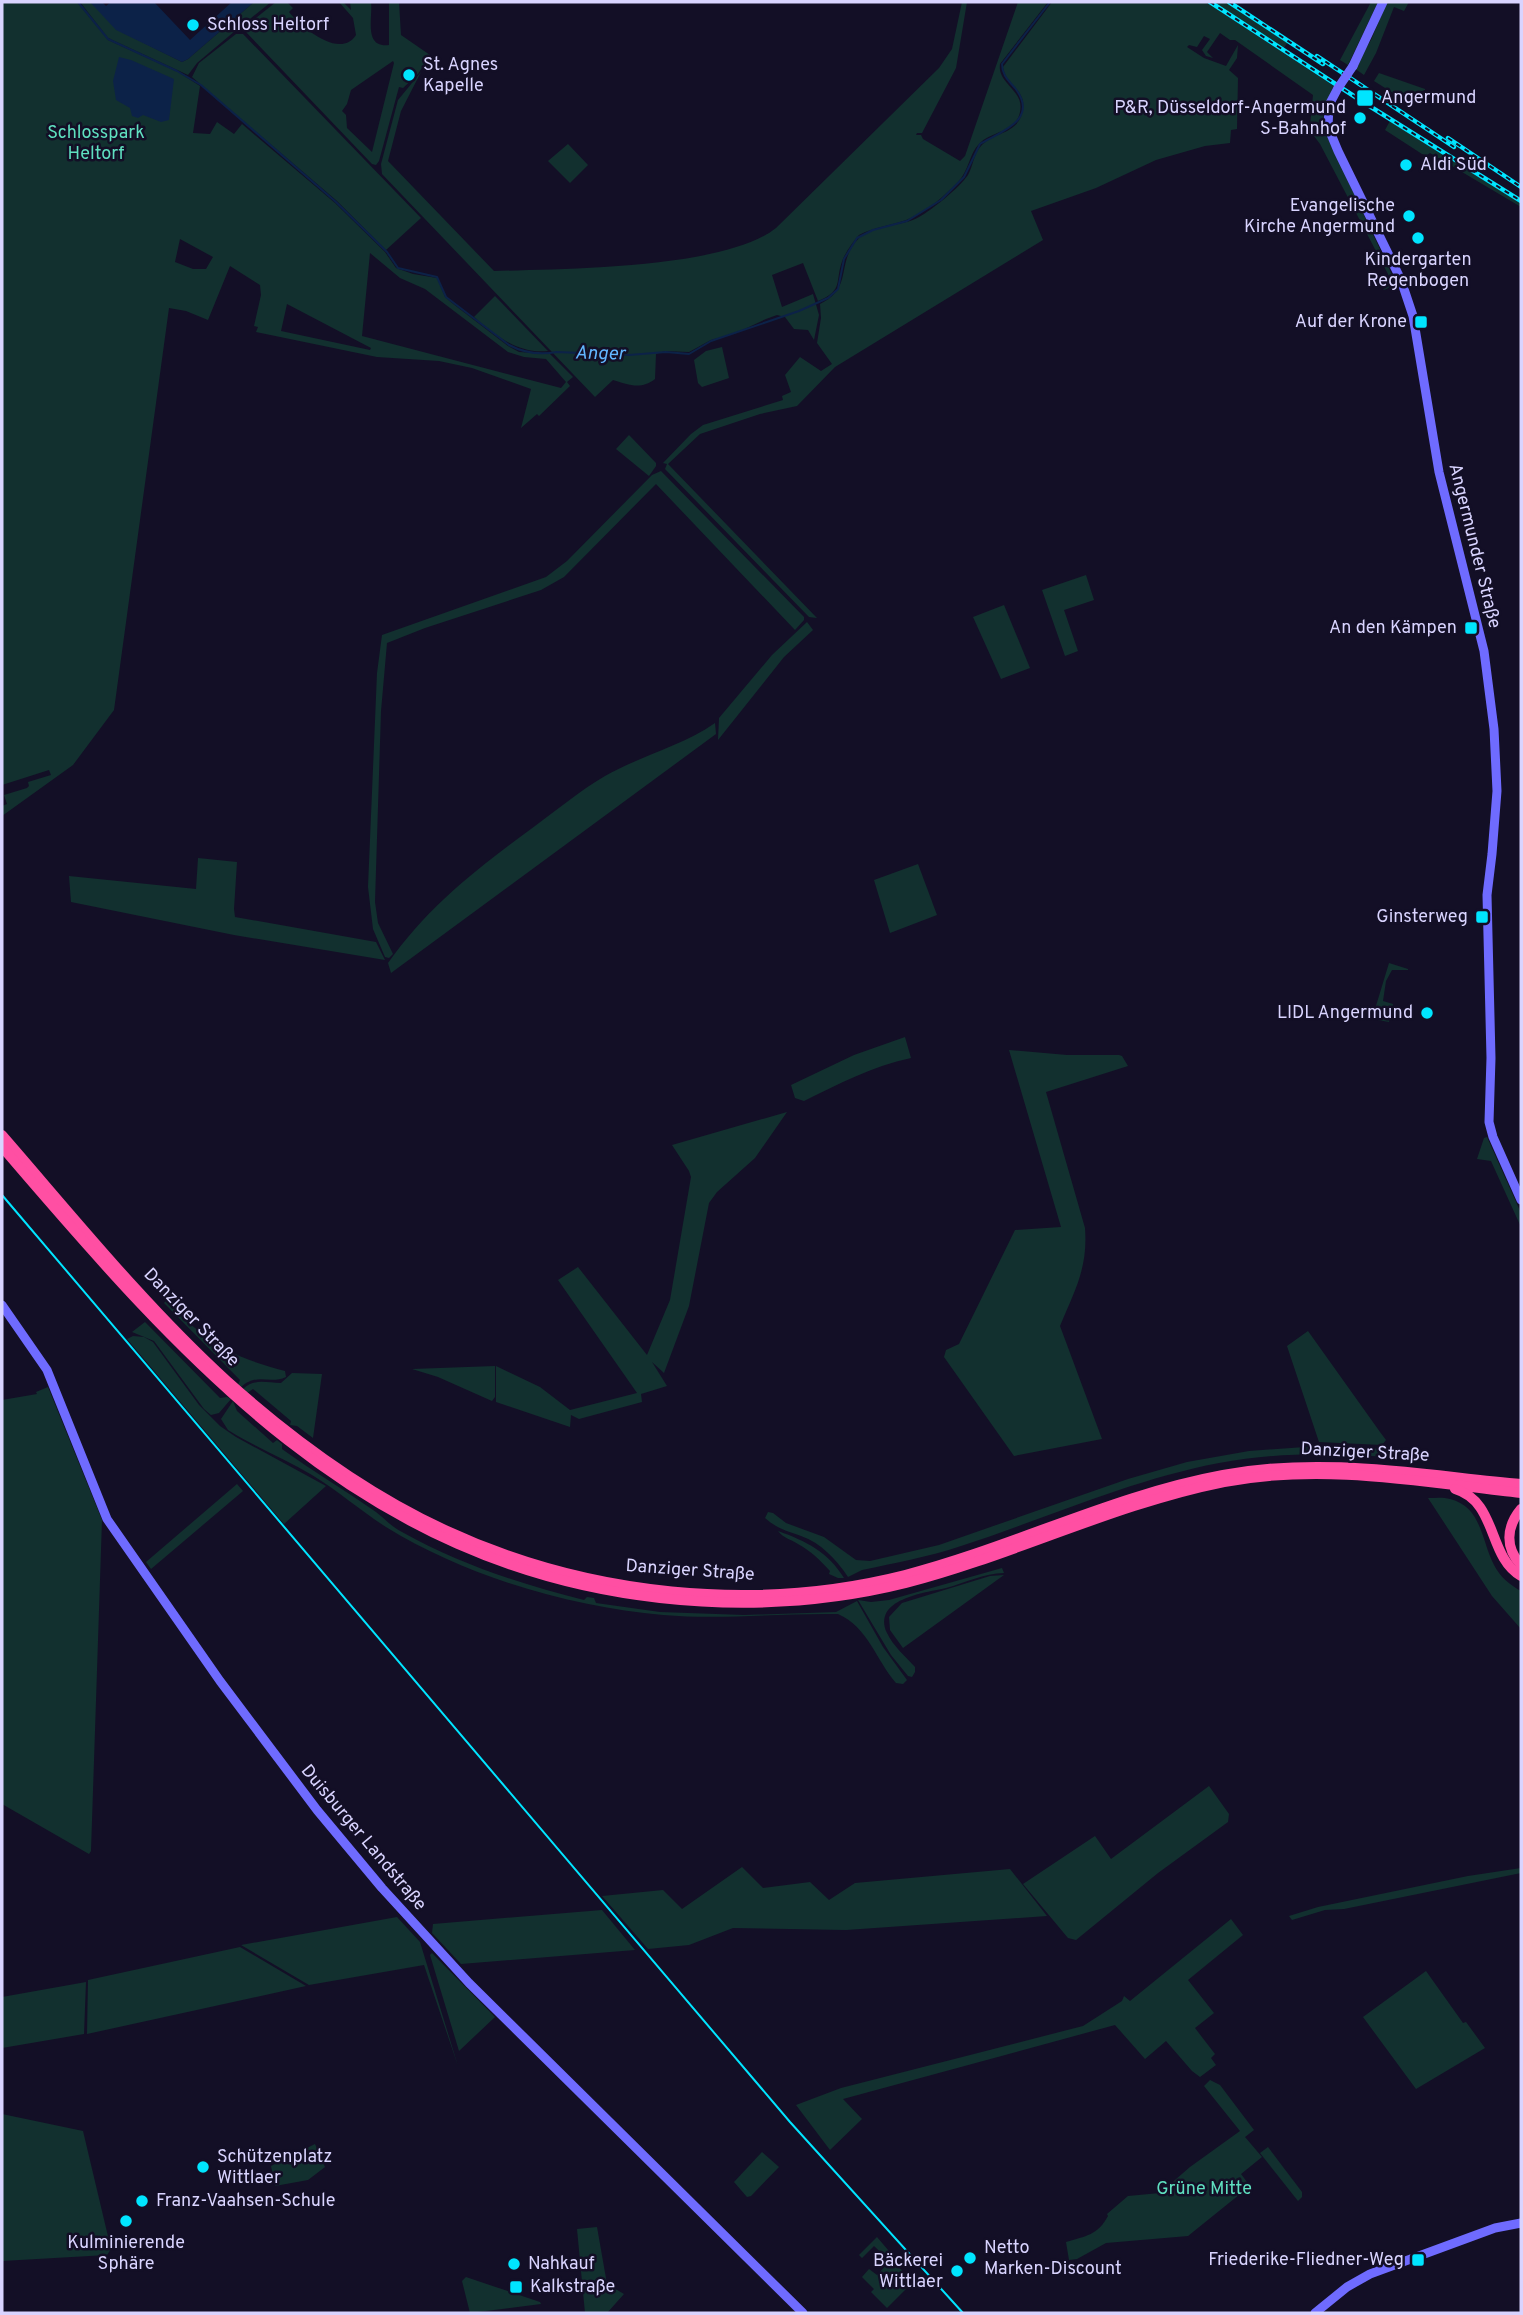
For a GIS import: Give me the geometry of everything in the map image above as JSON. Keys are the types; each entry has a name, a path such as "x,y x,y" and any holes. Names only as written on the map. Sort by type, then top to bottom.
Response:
{"highway":[{"name":"Danziger Straße","path":"2,1135 134,1287 181,1336 227,1380 299,1441 372,1491 446,1530 512,1557 585,1577 639,1587 724,1594 795,1592 868,1583 955,1561 1162,1489 1225,1474 1271,1468 1324,1465 1368,1467 1521,1485"},
{"name":"Danziger Straße","path":"2,1147 97,1258 175,1341 221,1385 294,1447 369,1498 443,1538 509,1564 582,1585 635,1595 720,1602 791,1600 847,1594 930,1576 984,1560 1132,1507 1226,1482 1261,1477 1366,1475 1521,1493"},
{"path":"1440,1483 1443,1487 1465,1493 1480,1506 1508,1564 1521,1576"},
{"path":"1521,1509 1512,1522 1509,1540 1515,1558 1521,1565"}],"main road":[{"name":"Angermunder Straße","path":"1383,2 1353,66 1338,88 1328,110 1328,127 1401,280 1413,316 1439,472 1486,664 1494,729 1497,791 1487,895 1490,1129 1521,1200"},
{"name":"Duisburger Landstraße","path":"2,1306 47,1370 107,1518 220,1681 317,1810 382,1888 469,1983 803,2313"},
{"path":"1315,2313 1352,2283 1370,2274 1495,2228 1521,2222"}],"green space":[{"name":"Schlosspark Heltorf","path":"2,2 77,2 108,40 178,72 200,86 193,133 210,134 217,122 234,134 242,124 335,203 385,252 396,268 437,278 445,297 508,346 519,352 550,354 573,377 567,382 570,386 539,416 537,414 521,428 531,389 472,368 439,361 377,357 256,332 258,327 254,326 261,295 260,285 230,266 208,320 186,311 169,308 114,710 73,765 2,816 2,806 7,804 4,795 27,788 28,782 51,775 49,770 2,785","holes":["180,239 213,257 206,269 193,269 175,262","370,253 400,278 425,289 508,352 546,359 566,382 561,388 362,336","287,304 371,348 370,350 281,331"]},
{"path":"80,2 90,2 132,37 182,62 254,2 271,2 245,23 235,22 235,31 197,63 188,75 108,38"},
{"path":"276,2 287,2 293,8 289,12 302,25 331,43 340,44 349,42 356,35 353,18 339,2 343,2 351,10 350,2 371,2 372,37 381,45 389,45 389,2 399,2 401,35 430,55 418,74 403,88 399,87 376,165 372,164 246,32 246,26","holes":["393,61 372,152 347,128 346,115 342,111 351,90"]},
{"path":"962,2 967,2 956,68 922,133 916,135 921,135 923,139 960,161 965,156 1018,2 1048,2 1000,64 1003,77 1019,98 1018,119 1008,128 979,144 962,178 927,209 906,220 859,235 843,259 835,289 826,297 818,301 803,263 772,275 782,307 813,294 819,315 814,340 808,330 794,329 785,317 777,315 736,333 711,340 689,352 665,351 656,354 655,379 640,385 613,380 595,397 382,174 381,164 398,100 421,72 401,111 388,161 494,271 641,264 720,252 752,242 776,228 939,68 952,49"},
{"path":"1052,2 1206,2 1334,86 1323,111 1325,132 1393,277 1392,284 1383,290 1390,282 1389,276 1320,144 1314,136 1309,136 1313,95 1235,40 1230,40 1220,33 1207,52 1213,58 1206,56 1202,50 1210,39 1204,36 1197,47 1187,47 1204,58 1226,66 1238,45 1237,58 1229,70 1238,78 1237,129 1231,130 1230,143 1205,146 1156,160 1096,188 1031,211 1043,240 835,367 797,406 760,414 700,434 668,464 817,618 809,617 665,469 667,464 663,463 703,425 783,400 782,396 791,392 785,375 800,357 821,371 832,364 817,343 820,304 837,290 852,247 865,233 912,220 931,209 964,180 977,152 986,141 1017,123 1021,117 1023,102 1004,73 1003,67"},
{"path":"1213,2 1226,2 1288,42 1283,49"},
{"path":"1371,2 1378,2 1348,65 1340,60"},
{"path":"1387,2 1409,2 1404,11 1394,7 1364,75 1354,68 1371,40"},
{"path":"236,34 243,34 421,218 386,250 337,201 192,77 199,63"},
{"path":"1379,73 1425,90 1401,98 1374,81"},
{"path":"1390,121 1521,203 1521,207 1430,153 1422,154 1385,130"},
{"path":"568,144 588,165 570,183 548,161"},
{"path":"495,296 548,351 517,347 474,317"},
{"path":"722,347 729,378 702,387 698,383 694,360 706,351"},
{"path":"629,435 656,463 649,476 616,449"},
{"path":"661,471 804,620 795,630 656,484 564,577 541,590 387,643 381,711 375,902 378,923 393,954 389,958 385,957 373,929 368,887 377,673 382,635 546,577 567,561 652,475"},
{"path":"1086,575 1094,600 1064,610 1078,651 1065,656 1042,590"},
{"path":"1004,605 1030,668 1001,679 973,617"},
{"path":"807,622 813,630 784,657 718,740 719,718 772,655"},
{"path":"715,723 716,734 391,973 388,963 420,923 494,856 605,776 689,738"},
{"path":"198,858 237,862 235,917 376,942 385,960 234,935 71,902 69,876 196,889"},
{"path":"918,864 937,915 890,933 874,880"},
{"path":"1389,963 1408,970 1392,970 1386,981 1383,1001 1393,1004 1389,1022 1372,1019"},
{"path":"905,1037 911,1058 869,1071 804,1101 795,1098 791,1085 854,1055"},
{"path":"1009,1050 1067,1055 1119,1055 1128,1066 1046,1092 1085,1228 1082,1267 1060,1326 1102,1439 1014,1456 944,1357 946,1350 959,1344 1015,1230 1061,1227"},
{"path":"787,1112 755,1158 717,1192 709,1203 689,1306 664,1373 652,1362 667,1386 641,1394 642,1402 579,1419 571,1415 570,1427 496,1402 496,1366 540,1387 570,1410 637,1393 558,1280 578,1267 647,1355 670,1300 691,1177 672,1145"},
{"path":"1487,1137 1521,1213 1521,1227 1491,1161 1477,1159 1484,1138"},
{"path":"174,1291 178,1311 198,1330 242,1357 285,1371 286,1377 274,1380 258,1379 241,1387 238,1385 240,1380 164,1303"},
{"path":"145,1322 220,1398 231,1399 219,1413 211,1415 204,1409 154,1341 132,1332"},
{"path":"1308,1331 1386,1440 1382,1445 1319,1442 1287,1346"},
{"path":"133,1336 144,1337 153,1342 199,1405 220,1426 326,1486 284,1524 127,1339"},
{"path":"495,1366 495,1397 492,1401 438,1377 412,1369"},
{"path":"292,1373 322,1374 313,1438 297,1426 290,1425 291,1421 253,1389 247,1393 243,1389 256,1382 281,1383"},
{"path":"48,1387 102,1520 89,1854 2,1804 2,1400 37,1394 36,1392"},
{"path":"233,1401 237,1411 273,1443 277,1440 282,1444 282,1449 376,1512 395,1528 468,1563 514,1580 584,1600 587,1597 594,1598 596,1603 660,1612 744,1615 836,1612 857,1601 883,1647 907,1680 903,1684 896,1683 864,1635 838,1614 707,1617 628,1611 555,1597 450,1560 386,1527 312,1475 228,1430 221,1419"},
{"path":"1319,1446 1406,1450 1413,1456 1410,1459 1338,1454 1267,1456 1186,1470 1089,1500 961,1546 862,1570 848,1577 821,1547 765,1518 768,1512 773,1513 786,1523 824,1537 856,1560 870,1561 939,1545 1128,1479 1187,1462 1249,1451"},
{"path":"237,1484 243,1491 151,1569 146,1562"},
{"path":"1428,1498 1447,1498 1461,1503 1475,1517 1496,1569 1521,1591 1521,1629 1492,1596"},
{"path":"778,1531 816,1548 844,1578 829,1574 830,1571 815,1556"},
{"path":"1002,1568 1004,1573 982,1576 914,1595 893,1605 887,1612 884,1622 887,1633 915,1667 912,1677 908,1676 891,1655 858,1600 889,1600"},
{"path":"1004,1575 903,1648 890,1630 889,1617 902,1603 990,1576"},
{"path":"1209,1786 1229,1814 1228,1822 1158,1873 1076,1940 1068,1938 1023,1884 1095,1836 1111,1859"},
{"path":"742,1867 763,1888 810,1882 829,1900 855,1883 1010,1869 1047,1916 846,1930 733,1928 689,1945 648,1949 602,1896 663,1890 682,1909"},
{"path":"1521,1868 1521,1873 1344,1909 1325,1910 1292,1920 1289,1916 1318,1907 1468,1876"},
{"path":"602,1910 635,1950 461,1964 432,1933 433,1924"},
{"path":"397,1917 420,1942 458,2066 424,1965 309,1985 241,1945"},
{"path":"1231,1919 1243,1935 1188,1980 1214,2013 1195,2028 1215,2054 1211,2058 1216,2065 1200,2077 1166,2041 1145,2059 1115,2025 843,2099 862,2119 830,2150 796,2105 841,2088 1083,2026 1122,2001 1124,1996 1130,2001"},
{"path":"240,1947 306,1986 87,2034 88,1980"},
{"path":"432,1953 495,2017 459,2051 430,1955"},
{"path":"1426,1971 1463,2023 1466,2022 1485,2048 1416,2089 1363,2017"},
{"path":"86,1982 84,2034 2,2048 2,1997"},
{"name":"Grüne Mitte","path":"1210,2080 1220,2085 1254,2130 1245,2137 1262,2157 1241,2174 1250,2186 1188,2236 1106,2243 1077,2259 1069,2260 1066,2242 1096,2231 1107,2214 1128,2196 1160,2193 1190,2167 1240,2131 1204,2086"},
{"path":"2,2114 83,2131 111,2249 107,2255 2,2261"},
{"path":"315,2144 325,2167 308,2180 275,2186 271,2166"},
{"path":"1268,2147 1302,2192 1298,2201 1260,2153"},
{"path":"762,2152 779,2167 747,2197 734,2182"},
{"path":"597,2227 607,2284 624,2294 607,2313 585,2313 577,2229"},
{"path":"877,2237 894,2257 893,2261 913,2282 887,2308 871,2292 874,2289 862,2277 869,2269 877,2275 890,2261 874,2246 862,2258 859,2255"},
{"path":"466,2277 541,2304 470,2313 462,2281"}],"water":[{"path":"90,2 102,2 106,6 111,2 154,2 190,40 232,2 254,2 182,62 116,30"},
{"path":"119,57 174,79 169,120 161,122 143,115 138,118 132,116 130,108 116,100 113,81"}],"waterway":[{"name":"Anger","path":"78,2 108,39 201,85 336,202 387,252 398,268 437,277 446,297 509,345 526,352 629,355 666,352 689,354 711,341 799,311 828,298 838,289 844,259 857,238 873,230 907,221 941,200 964,177 980,144 1014,124 1020,117 1023,109 1021,99 1004,74 1002,64 1050,2"}],"tram line":[{"path":"2,1195 790,2122 963,2313"}],"railway":[{"path":"1210,2 1521,201"},
{"path":"1229,2 1323,64"},
{"path":"1317,56 1454,147"},
{"path":"1448,138 1521,187"}],"place":[{"name":"Schloss Heltorf","path":"193,25"},
{"name":"St. Agnes Kapelle","path":"409,75"},
{"name":"Angermund","path":"1365,98"},
{"name":"P&R, Düsseldorf-Angermund S-Bahnhof","path":"1360,118"},
{"name":"Aldi Süd","path":"1406,165"},
{"name":"Evangelische Kirche Angermund","path":"1409,216"},
{"name":"Kindergarten Regenbogen","path":"1418,238"},
{"name":"Auf der Krone","path":"1421,322"},
{"name":"An den Kämpen","path":"1471,628"},
{"name":"Ginsterweg","path":"1482,917"},
{"name":"LIDL Angermund","path":"1427,1013"},
{"name":"Schützenplatz Wittlaer","path":"203,2167"},
{"name":"Franz-Vaahsen-Schule","path":"142,2201"},
{"name":"Kulminierende Sphäre","path":"126,2221"},
{"name":"Netto Marken-Discount","path":"970,2258"},
{"name":"Friederike-Fliedner-Weg","path":"1418,2260"},
{"name":"Nahkauf","path":"514,2264"},
{"name":"Bäckerei Wittlaer","path":"957,2271"},
{"name":"Kalkstraße","path":"516,2287"}]}
